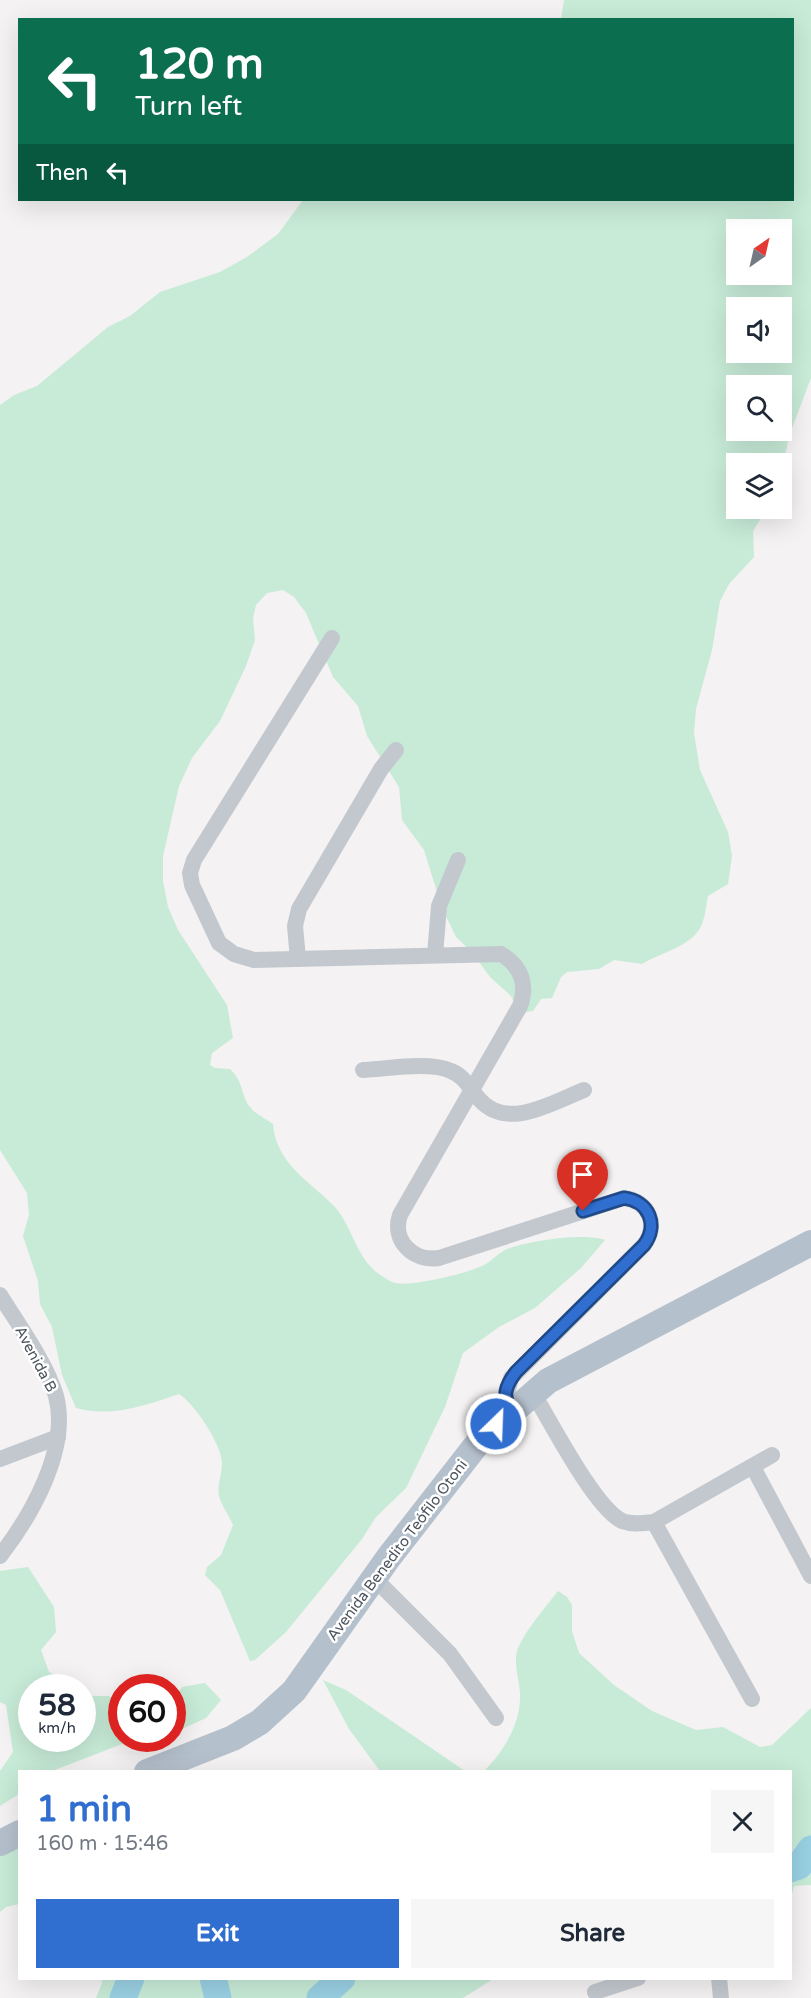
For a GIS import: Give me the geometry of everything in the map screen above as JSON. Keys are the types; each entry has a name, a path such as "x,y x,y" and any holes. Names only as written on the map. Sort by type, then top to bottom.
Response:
{"main road":[{"name":"Avenida Benedito Teófilo Otoni","path":"152,1770 233,1738 261,1722 294,1691 453,1472 481,1439 548,1381 811,1243"},
{"path":"0,1843 18,1834"}],"street":[{"path":"332,638 194,860 190,873 192,885 219,943 226,949 254,960 501,954 516,965 523,981 520,1006 400,1215 398,1232 411,1253 425,1258 439,1257 624,1198 642,1204 651,1221 651,1234 644,1245 512,1378 505,1396 505,1402 512,1410"},
{"path":"298,959 295,926 299,909 381,769 396,750"},
{"path":"435,955 439,906 458,860"},
{"path":"363,1070 436,1066 458,1074 492,1109 514,1115 584,1090"},
{"name":"Avenida B","path":"0,1295 42,1366 56,1396 58,1437 39,1498 0,1556"},
{"path":"534,1393 584,1477 612,1514 632,1524 654,1522 772,1455"},
{"path":"0,1459 58,1437"},
{"path":"753,1467 811,1576"},
{"path":"654,1522 752,1699"},
{"path":"374,1578 450,1654 496,1718"},
{"path":"595,1992 632,1980"},
{"path":"718,1980 721,1998"}],"green space":[{"path":"564,0 811,0 811,378 792,428 792,375 726,375 726,441 788,441 786,453 726,453 726,519 761,519 753,531 754,557 729,584 720,601 712,650 696,709 694,733 700,770 728,832 732,856 728,884 708,896 704,917 696,934 682,945 642,964 614,960 599,969 567,972 561,977 552,998 541,999 533,1011 522,1013 510,995 490,977 471,951 456,937 442,908 424,850 402,820 399,787 367,736 358,706 333,677 306,613 294,597 283,590 267,593 256,605 253,618 255,640 246,666 220,721 192,758 179,786 163,856 163,881 168,907 178,930 227,1005 233,1038 212,1053 210,1065 215,1068 230,1069 235,1074 250,1107 273,1124 275,1138 287,1160 340,1213 361,1254 372,1268 392,1282 414,1283 466,1272 484,1265 507,1249 528,1243 570,1237 605,1240 581,1268 535,1308 499,1327 463,1353 445,1407 406,1488 376,1517 362,1539 286,1632 255,1660 250,1661 220,1590 205,1575 207,1567 221,1555 233,1525 219,1496 222,1464 213,1436 192,1406 179,1394 142,1406 116,1411 102,1412 76,1408 62,1375 52,1327 40,1304 38,1281 23,1236 29,1215 27,1193 0,1150 0,405 14,395 37,386 108,327 130,316 160,292 220,272 247,257 278,234 302,201 794,201 794,18 561,18"},
{"path":"28,1567 54,1607 56,1632 41,1650 49,1672 52,1674 18,1674 18,1752 96,1752 96,1696 108,1696 108,1749 55,1770 18,1770 18,1795 0,1806 0,1771 13,1752 6,1705 0,1702 0,1571"},
{"path":"558,1591 567,1597 572,1605 572,1631 579,1653 614,1685 652,1711 696,1730 723,1727 760,1747 772,1745 811,1708 811,1885 794,1886 792,1894 792,1770 485,1770 503,1748 517,1718 520,1692 516,1654 531,1626"},
{"path":"323,1680 346,1690 464,1770 379,1770 349,1729"},
{"path":"205,1683 221,1700 206,1718 186,1727 186,1686"},
{"path":"18,1824 18,1904 6,1907 0,1912 0,1833"},
{"path":"101,1980 491,1980 463,1998 96,1998"}],"waterway":[{"path":"792,1868 799,1866 811,1849"},
{"path":"123,1998 130,1980"},
{"path":"214,1980 218,1998"},
{"path":"320,1998 340,1980"}],"route":[{"path":"496,1424 512,1410 505,1402 505,1396 508,1384 516,1372 644,1245 651,1234 650,1214 642,1204 631,1199 624,1198 583,1211"}]}
